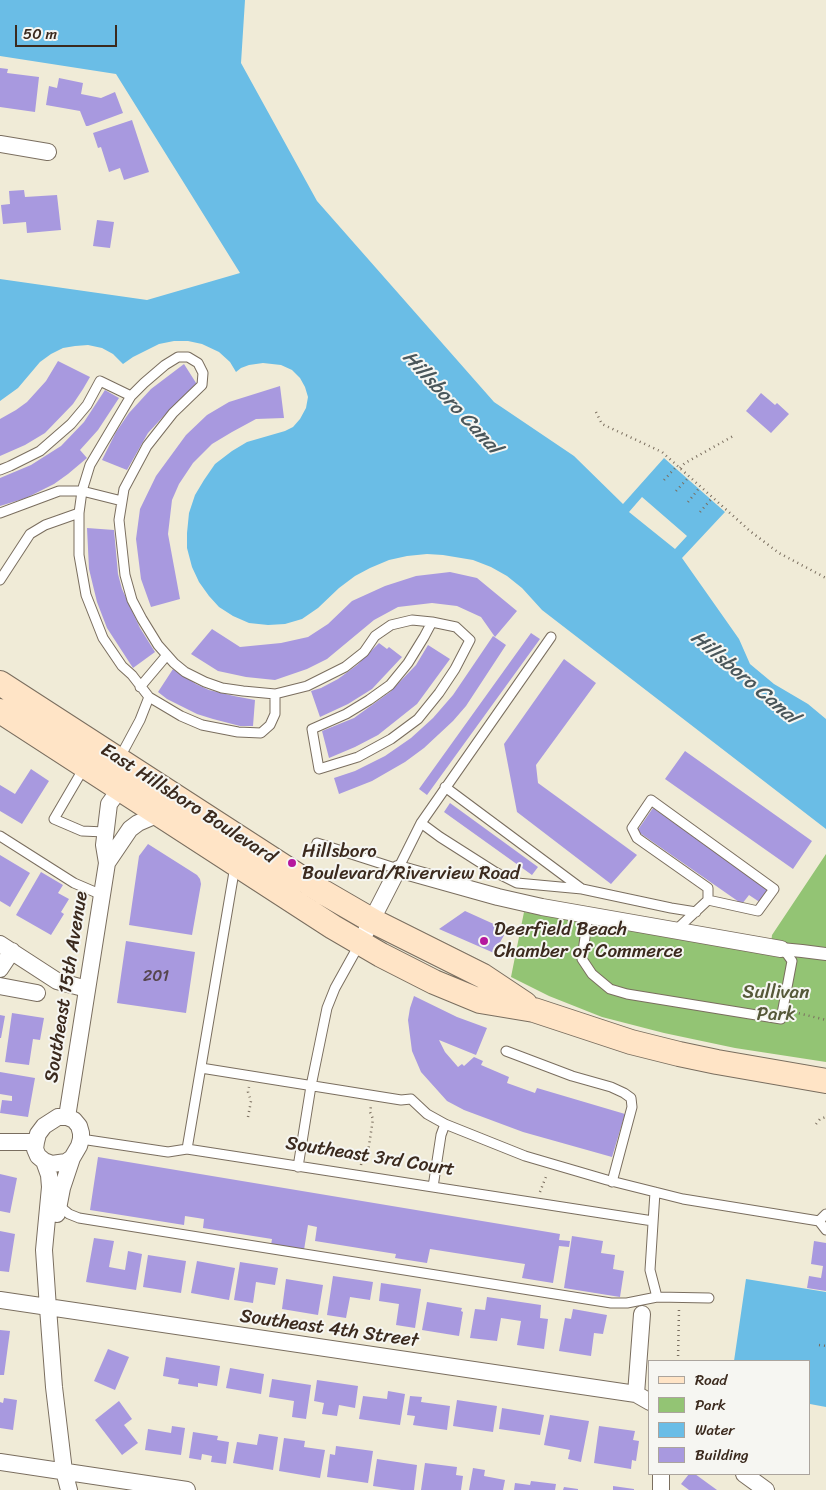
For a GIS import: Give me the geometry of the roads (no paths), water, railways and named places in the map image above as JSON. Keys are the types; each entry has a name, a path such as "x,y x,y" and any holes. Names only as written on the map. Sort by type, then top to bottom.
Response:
{"main road":[{"name":"East Hillsboro Boulevard","path":"0,683 323,892 372,921 483,976 534,1010"},
{"name":"East Hillsboro Boulevard","path":"0,711 360,943 434,982 480,1001 534,1010 631,1042 717,1062 826,1081"},
{"path":"48,742 62,740 98,763 108,766 118,759"},
{"path":"120,789 150,789 226,829"}],"street":[{"path":"0,144 48,152"},
{"name":"Southeast 15th Avenue","path":"67,1117 107,864 104,845 109,804 120,789"},
{"name":"Southeast 15th Avenue","path":"107,864 130,829 138,823 159,814"},
{"path":"360,943 398,869 498,897 542,907 781,949 826,954"},
{"path":"0,969 6,948 57,981 86,989"},
{"path":"0,986 37,993"},
{"path":"48,1308 58,1205 66,1174 79,1146 82,1133 74,1120 67,1117 58,1117 44,1126 38,1134 35,1149 38,1156 52,1164 60,1164 72,1158"},
{"path":"0,1142 36,1142"},
{"path":"44,1161 49,1175 50,1186 44,1250 48,1308 54,1387 68,1490"},
{"name":"Southeast 4th Street","path":"0,1300 643,1398"},
{"path":"642,1314 643,1398"},
{"path":"0,1462 187,1490"},
{"path":"660,1490 661,1475"},
{"path":"745,1475 766,1490"}],"lane":[{"path":"275,694 275,714 270,725 261,733 238,732 202,725 181,716 148,697 132,675 122,666 103,638 86,595 80,555 79,512 82,491 90,466 131,396 165,365 178,357 188,357 198,363 203,373 202,385 173,412 147,446 124,490 119,520 125,575 132,600 154,639 174,663 205,682 222,688 243,692 275,694 307,686 345,667 364,652 375,636 391,625 412,620 432,622 456,627 470,640 455,669 418,719 391,739 358,757 320,769 312,729 346,714 390,684 408,663 432,622"},
{"path":"0,470 40,451 64,430 87,405 100,381 131,396"},
{"path":"0,512 59,491 82,491 122,501"},
{"path":"0,580 30,534 45,525 79,512"},
{"path":"317,843 398,869 421,823 551,638"},
{"path":"140,686 167,655"},
{"path":"118,759 140,720 148,697"},
{"path":"85,766 54,818 82,831 105,832"},
{"path":"445,787 582,889"},
{"path":"676,930 708,900 708,888 637,838 632,828 651,800 774,889 758,912 708,900"},
{"path":"421,823 495,872 517,883 582,889 696,912"},
{"path":"0,836 74,883 102,895"},
{"path":"187,1149 235,863"},
{"path":"588,915 582,958 592,974 610,989 628,994 781,1020 792,961 781,949"},
{"path":"298,1167 311,1086 327,1008 335,988 360,943"},
{"path":"506,1051 572,1076 611,1087 624,1092 631,1098 632,1107 612,1182"},
{"path":"201,1068 401,1100 411,1099 427,1114 445,1124 525,1156 612,1182 655,1192 819,1221 826,1230"},
{"path":"433,1187 441,1135 445,1124"},
{"name":"Southeast 3rd Court","path":"81,1139 168,1152 187,1149 653,1221"},
{"path":"655,1192 650,1270 657,1297"},
{"path":"58,1205 69,1214 79,1218 568,1296 627,1303 657,1297 709,1298"},
{"path":"819,1221 826,1214"}],"water":[{"name":"Hillsboro Canal","path":"0,0 245,0 241,63 317,201 494,402 574,456 623,504 664,458 725,512 682,558 739,639 750,664 774,684 808,704 826,719 826,829 542,610 522,588 507,576 473,560 427,554 389,560 355,576 318,608 302,619 285,624 249,623 219,607 199,582 192,567 187,548 189,513 195,495 215,464 232,451 247,442 293,427 306,408 308,397 305,387 292,370 281,365 263,363 249,365 236,372 230,362 219,352 202,344 174,341 159,344 123,364 113,354 102,348 88,345 63,348 40,362 18,388 0,401 0,279 147,300 240,273 116,74 0,56","holes":["642,497 687,536 675,549 629,512"]},
{"path":"746,1279 826,1292 826,1407 811,1404 811,1360 734,1360"}],"place":[{"name":"Hillsboro Boulevard/Riverview Road","path":"292,863"},
{"name":"Deerfield Beach Chamber of Commerce","path":"484,941"}],"park label":[{"name":"Sullivan Park","path":"776,1004"}]}
